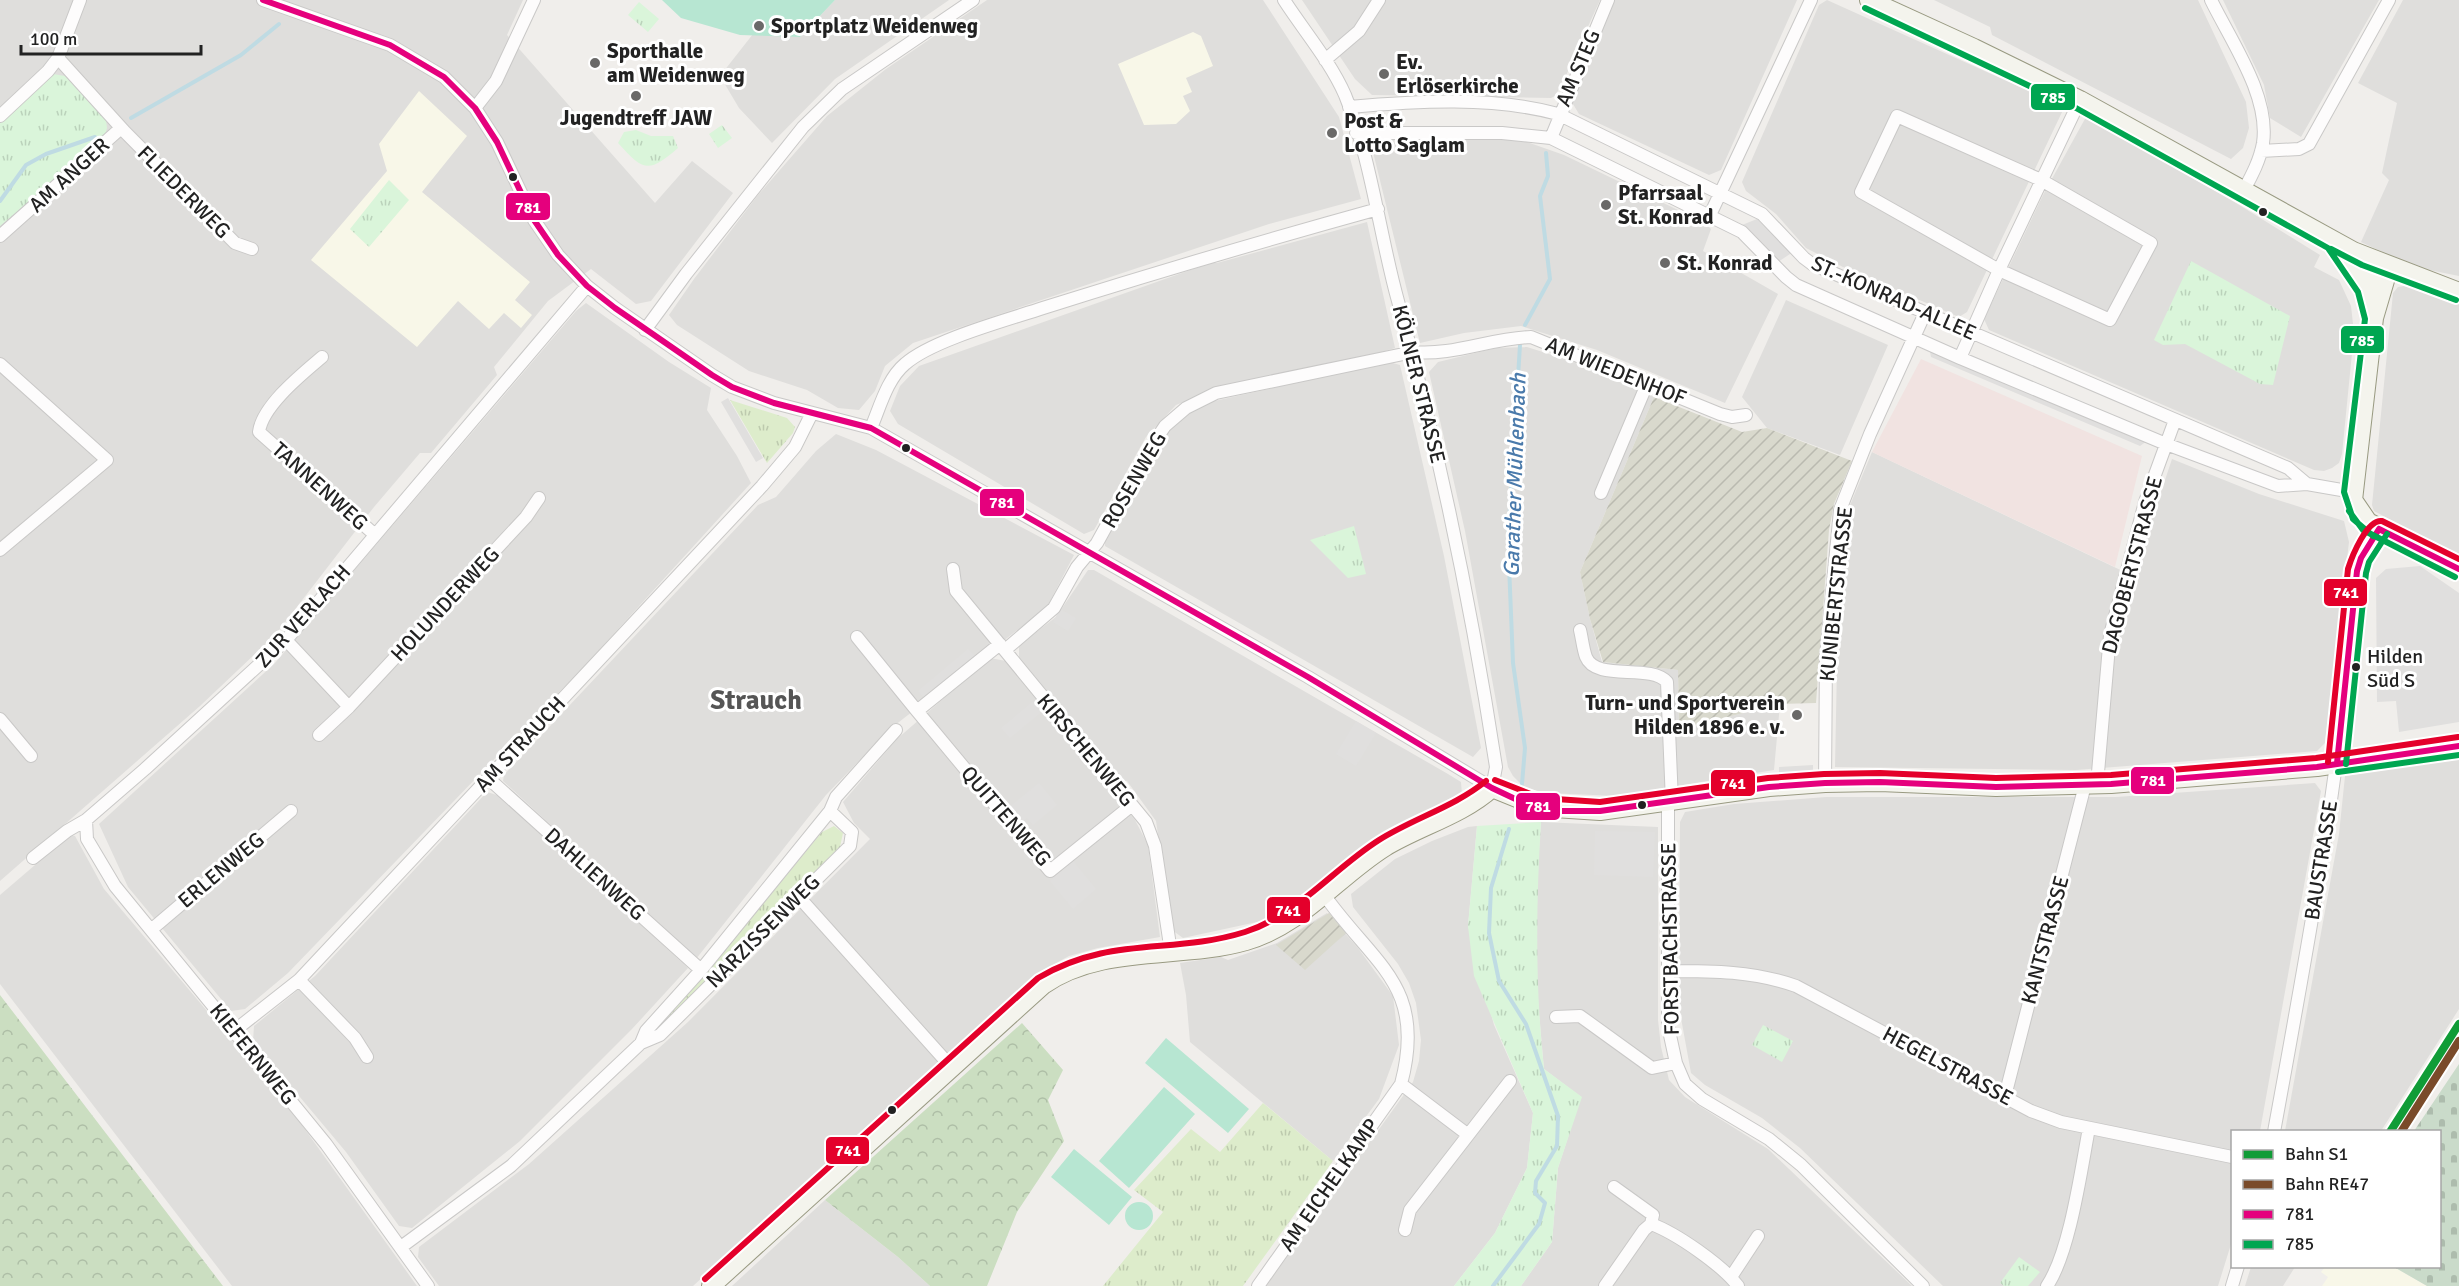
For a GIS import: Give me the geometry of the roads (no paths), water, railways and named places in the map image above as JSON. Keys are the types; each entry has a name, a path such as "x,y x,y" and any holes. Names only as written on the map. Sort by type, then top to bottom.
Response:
{"street":[{"path":"0,116 48,71 58,58 80,0"},
{"path":"263,0 390,45 444,77 475,108 497,142 534,220 558,255 587,286 645,330 732,387 812,413 871,428 975,485 1089,554 1308,676 1492,788 1526,804 1560,811 1600,811 1768,787 1825,783 1880,782 1996,787 2091,785 2337,763 2459,746"},
{"path":"475,108 496,81 534,0"},
{"path":"645,330 686,274 803,127 842,89 973,0"},
{"name":"KÖLNER STRASSE","path":"1284,0 1325,60 1349,107 1378,209 1397,300 1413,352 1452,519 1483,683 1496,767 1492,788"},
{"path":"1325,60 1359,31 1379,0"},
{"name":"AM STEG","path":"1551,138 1558,114 1608,0"},
{"path":"1710,215 1723,192 1811,0"},
{"path":"1869,0 2080,100 2334,241 2389,267 2459,292"},
{"path":"2211,0 2258,94 2263,127 2261,151 2244,190"},
{"path":"2261,151 2299,149 2309,144 2389,0"},
{"name":"AM ANGER","path":"0,236 121,128 58,58"},
{"path":"1960,358 2080,100"},
{"name":"ST.-KONRAD-ALLEE","path":"1349,107 1415,103 1523,104 1558,114 1723,192 1769,219 1797,252 1812,264 2288,468 2307,484"},
{"path":"1897,116 2041,180 2151,243 2110,320 1999,270 1861,192 1897,116"},
{"name":"FLIEDERWEG","path":"121,128 235,243 252,249"},
{"name":"ST.-KONRAD-ALLEE","path":"1356,133 1502,133 1551,138 1742,232 1791,282 1912,337 2166,444 2278,486 2307,484 2353,492"},
{"path":"871,428 892,380 904,364 924,351 997,323 1199,259 1378,209"},
{"path":"2334,241 2366,288 2374,318"},
{"path":"2366,288 2374,274 2389,267"},
{"path":"2389,267 2374,318 2353,492 2360,514 2379,529 2459,569"},
{"name":"ZUR VERLACH","path":"33,858 67,831 86,820 286,640 587,286"},
{"name":"KUNIBERTSTRASSE","path":"1825,783 1826,657 1840,510 1912,337 1925,313"},
{"name":"AM WIEDENHOF","path":"1413,352 1436,354 1508,338 1531,337 1720,414 1732,417 1746,416"},
{"name":"ROSENWEG","path":"1002,647 1050,613 1077,567 1089,554 1159,435 1165,426 1186,408 1216,393 1413,352"},
{"name":"TANNENWEG","path":"322,357 298,377 260,420 259,432 374,534"},
{"path":"0,364 107,460 0,550"},
{"path":"1601,494 1647,384"},
{"name":"AM STRAUCH","path":"234,1031 299,980 762,486 795,447 812,413"},
{"name":"DAGOBERTSTRASSE","path":"2091,785 2110,635 2145,501 2175,420"},
{"name":"HOLUNDERWEG","path":"319,735 349,707 526,517 538,498"},
{"name":"BAUSTRASSE","path":"2274,1130 2320,876 2337,763 2351,647 2357,571 2361,558 2379,529"},
{"name":"KIRSCHENWEG","path":"953,569 956,591 1146,822 1155,846 1171,952"},
{"name":"FORSTBACHSTRASSE","path":"1580,630 1586,658 1597,668 1657,675 1667,682 1670,802 1668,1026 1676,1063 1685,1084 1702,1099 1768,1139 1801,1165 1923,1286"},
{"name":"QUITTENWEG","path":"857,637 1050,871 1132,805"},
{"path":"286,640 349,707"},
{"path":"917,711 1002,647"},
{"path":"0,719 31,756"},
{"name":"NARZISSENWEG","path":"641,1043 646,1031 701,970 830,811 836,797 896,730"},
{"name":"DAHLIENWEG","path":"488,778 701,970"},
{"name":"KANTSTRASSE","path":"2005,1096 2091,785"},
{"path":"711,1286 1043,985 1060,973 1107,960 1244,942 1272,933 1325,896 1383,849 1425,825 1471,805 1492,788"},
{"name":"ERLENWEG","path":"152,929 291,811"},
{"name":"NARZISSENWEG","path":"400,1247 511,1166 641,1043 660,1035 850,846 852,832 830,811"},
{"name":"KIEFERNWEG","path":"86,820 87,838 115,886 326,1144 428,1286"},
{"path":"798,896 953,1069"},
{"name":"AM EICHELKAMP","path":"1258,1286 1401,1084 1407,1059 1407,1010 1394,980 1325,896"},
{"name":"HEGELSTRASSE","path":"1668,970 1732,971 1796,986 2031,1111 2090,1128 2231,1157"},
{"path":"299,980 355,1038 367,1056"},
{"path":"1556,1017 1580,1016 1652,1068 1676,1063"},
{"path":"1405,1230 1410,1210 1510,1081"},
{"path":"1401,1084 1467,1134"},
{"path":"2047,1286 2056,1269 2065,1241 2090,1128"},
{"path":"1605,1286 1644,1230 1651,1224 1653,1215 1614,1187"},
{"path":"1651,1224 1734,1282 1758,1236"},
{"path":"2232,1286 2237,1268"}],"waterway":[{"path":"131,118 241,55 279,24"},
{"path":"0,201 26,165 46,154 95,137"},
{"name":"Garather Mühlenbach","path":"1525,325 1550,279 1540,196 1548,176 1546,153"},
{"name":"Garather Mühlenbach","path":"1520,345 1508,540 1513,663 1525,748 1522,784"},
{"name":"Garather Mühlenbach","path":"1493,1286 1539,1224 1545,1203 1535,1193 1536,1181 1557,1146 1558,1116 1526,1024 1499,981 1489,933 1491,888 1509,829"}],"rail line":[{"name":"S1","path":"2391,1130 2459,1024"},
{"name":"RE47","path":"2402,1130 2459,1041"}],"place":[{"name":"Sportplatz Weidenweg","path":"759,26"},
{"name":"Sporthalle am Weidenweg","path":"595,63"},
{"name":"Ev. Erlöserkirche","path":"1384,74"},
{"name":"Jugendtreff JAW","path":"636,96"},
{"name":"Post & Lotto Saglam","path":"1332,133"},
{"name":"Pfarrsaal St. Konrad","path":"1606,205"},
{"name":"St. Konrad","path":"1665,263"},
{"name":"Hilden Süd S","path":"2356,667"},
{"name":"Turn- und Sportverein Hilden 1896 e. v.","path":"1797,715"}],"district":[{"name":"Strauch","path":"756,700"}]}
